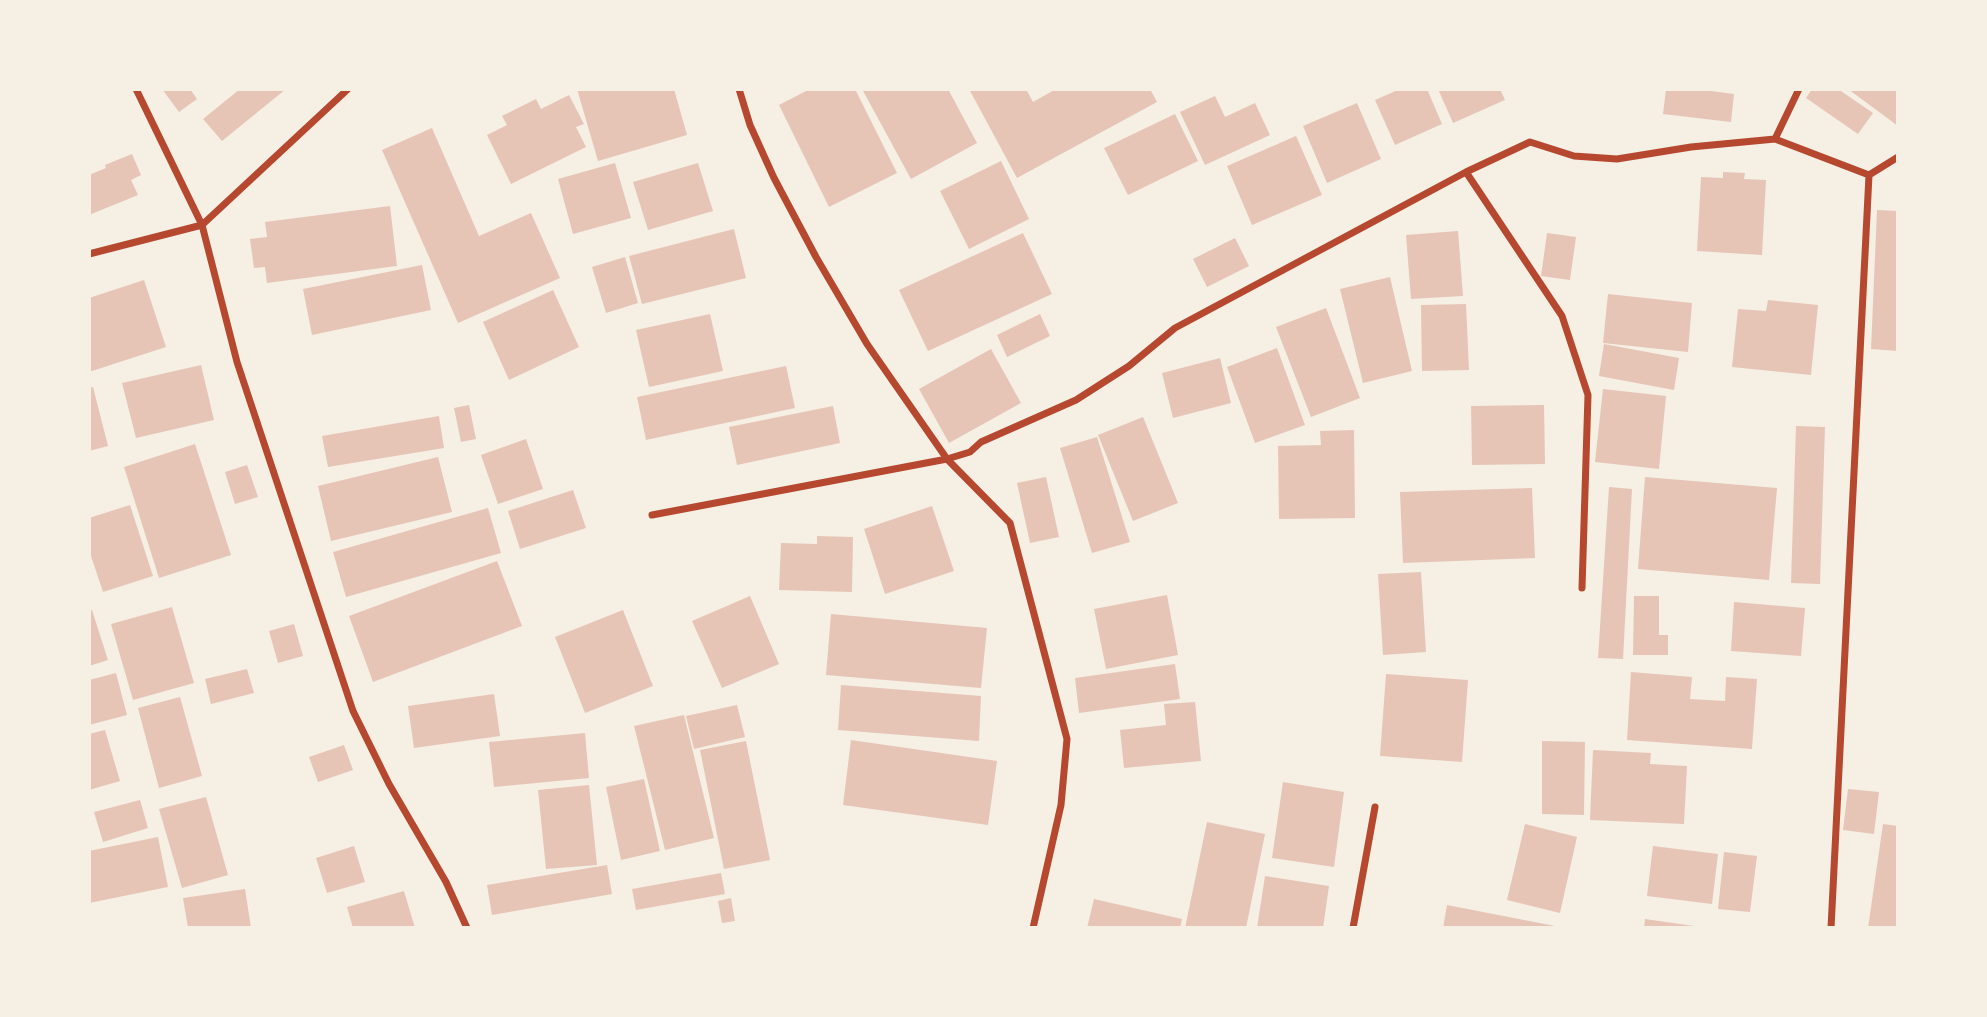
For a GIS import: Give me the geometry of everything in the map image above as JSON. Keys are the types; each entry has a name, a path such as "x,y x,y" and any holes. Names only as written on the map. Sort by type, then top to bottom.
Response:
{"street":[{"path":"136,89 202,225 237,362 353,711 389,784 446,882 467,928"},
{"path":"89,254 202,225 348,89"},
{"path":"739,89 750,125 769,168 816,257 867,344 947,460 1010,523 1067,739 1061,805 1033,928"},
{"path":"1775,139 1799,89"},
{"path":"652,515 947,460 970,452 981,442 1076,400 1129,366 1175,328 1466,172 1530,142 1574,156 1617,159 1690,147 1775,139 1869,175"},
{"path":"1869,175 1898,157"},
{"path":"1466,172 1562,316 1588,395 1581,587"},
{"path":"1831,928 1869,175"},
{"path":"1353,928 1375,807"}],"building":[{"path":"162,89 190,89 197,99 179,112"},
{"path":"240,89 286,89 222,141 203,119"},
{"path":"577,89 674,89 687,135 598,161"},
{"path":"810,89 855,89 897,173 829,207 779,105"},
{"path":"862,89 948,89 977,143 911,179"},
{"path":"969,89 1026,89 1033,102 1056,89 1150,89 1157,102 1017,178"},
{"path":"1400,89 1427,89 1442,124 1395,145 1375,100"},
{"path":"1438,89 1500,89 1505,100 1453,123"},
{"path":"1666,89 1695,89 1734,94 1731,122 1663,114"},
{"path":"1812,89 1838,89 1873,113 1858,134 1806,98"},
{"path":"1848,89 1898,89 1898,126"},
{"path":"569,95 584,124 576,127 586,147 511,184 487,135 507,125 502,116 536,99 541,109"},
{"path":"1215,96 1225,117 1255,103 1270,135 1205,165 1180,112"},
{"path":"1357,103 1381,159 1327,183 1303,126"},
{"path":"1175,114 1198,161 1128,195 1104,148"},
{"path":"432,128 479,236 531,213 560,278 458,323 382,150"},
{"path":"1296,136 1322,195 1252,225 1227,166"},
{"path":"132,154 141,175 131,180 138,195 89,215 89,175"},
{"path":"1001,161 1029,219 969,249 940,191"},
{"path":"615,163 631,218 573,234 558,179"},
{"path":"698,163 713,211 648,230 633,182"},
{"path":"1723,172 1745,173 1744,179 1766,180 1762,255 1697,251 1701,177 1723,178"},
{"path":"390,206 397,266 267,283 265,267 254,268 250,239 267,237 265,222"},
{"path":"1877,210 1898,211 1898,351 1871,349"},
{"path":"734,229 746,278 642,304 629,256"},
{"path":"1458,231 1463,296 1411,299 1406,235"},
{"path":"1023,233 1052,294 928,351 899,290"},
{"path":"1547,233 1576,237 1570,280 1541,276"},
{"path":"1235,238 1249,266 1207,287 1193,259"},
{"path":"625,257 638,303 606,313 592,267"},
{"path":"422,265 431,310 312,335 303,289"},
{"path":"1390,277 1412,371 1363,383 1340,289"},
{"path":"144,280 166,347 89,372 89,298"},
{"path":"553,290 579,347 509,380 483,322"},
{"path":"1608,294 1692,303 1688,352 1603,343"},
{"path":"1768,300 1818,305 1811,375 1732,367 1738,309 1766,311"},
{"path":"1466,304 1469,370 1422,371 1421,305"},
{"path":"1326,308 1360,398 1311,417 1276,327"},
{"path":"710,314 723,371 649,387 636,330"},
{"path":"1040,314 1050,336 1007,357 997,335"},
{"path":"1604,344 1679,358 1674,390 1599,376"},
{"path":"1277,348 1305,425 1255,443 1227,367"},
{"path":"991,349 1021,403 949,443 919,389"},
{"path":"1220,358 1231,403 1173,418 1162,373"},
{"path":"201,365 214,420 136,438 122,383"},
{"path":"786,366 795,408 646,440 637,397"},
{"path":"93,387 108,446 89,451 89,388"},
{"path":"1603,389 1666,396 1659,469 1595,462"},
{"path":"469,405 476,439 461,442 454,408"},
{"path":"1544,405 1545,464 1472,465 1471,406"},
{"path":"833,406 840,443 737,465 729,427"},
{"path":"439,416 444,448 328,467 322,436"},
{"path":"1143,417 1178,503 1133,521 1098,435"},
{"path":"1796,426 1825,427 1820,584 1791,583"},
{"path":"1354,430 1355,518 1279,519 1278,446 1321,445 1320,431"},
{"path":"1097,437 1130,542 1092,553 1060,448"},
{"path":"526,439 543,489 498,504 481,455"},
{"path":"195,444 231,555 159,578 124,467"},
{"path":"438,457 452,512 331,541 318,486"},
{"path":"247,465 258,497 235,504 225,472"},
{"path":"1046,477 1059,537 1030,543 1017,483"},
{"path":"1645,477 1777,488 1769,580 1638,569"},
{"path":"1609,487 1632,489 1623,659 1598,658"},
{"path":"1532,488 1535,558 1403,563 1400,492"},
{"path":"573,490 586,528 520,549 508,511"},
{"path":"130,505 153,576 103,592 89,550 89,518"},
{"path":"932,506 954,571 885,594 864,529"},
{"path":"488,508 501,553 346,597 333,552"},
{"path":"817,536 853,537 852,592 779,590 781,543 817,544"},
{"path":"497,561 522,626 373,682 349,616"},
{"path":"1421,572 1426,652 1383,655 1378,574"},
{"path":"1167,595 1178,655 1106,669 1094,609"},
{"path":"750,596 779,664 722,688 692,621"},
{"path":"1634,596 1659,596 1659,635 1668,635 1668,655 1633,655"},
{"path":"1734,602 1805,608 1801,656 1731,651"},
{"path":"172,607 194,683 133,700 111,624"},
{"path":"92,610 108,660 89,666 89,611"},
{"path":"623,610 653,686 585,713 555,637"},
{"path":"831,614 987,628 981,688 826,675"},
{"path":"294,624 303,656 278,663 269,631"},
{"path":"1175,664 1180,699 1079,713 1075,678"},
{"path":"247,669 254,693 211,704 205,679"},
{"path":"1631,672 1692,677 1690,699 1725,701 1726,677 1757,679 1752,749 1627,740"},
{"path":"116,673 127,715 89,725 89,680"},
{"path":"1386,674 1468,680 1462,762 1380,756"},
{"path":"841,685 981,696 979,741 838,730"},
{"path":"494,694 500,736 414,748 408,706"},
{"path":"180,697 202,776 159,788 138,708"},
{"path":"1195,702 1201,761 1124,768 1120,730 1166,725 1164,704"},
{"path":"737,705 745,737 694,749 686,716"},
{"path":"684,715 714,838 665,850 634,726"},
{"path":"105,730 120,781 89,790 89,734"},
{"path":"585,733 589,778 494,787 489,742"},
{"path":"851,740 997,761 988,825 843,805"},
{"path":"746,741 770,860 724,869 700,750"},
{"path":"1542,741 1585,742 1584,815 1542,814"},
{"path":"344,745 353,770 318,782 309,757"},
{"path":"1593,750 1651,753 1650,764 1687,766 1684,824 1590,820"},
{"path":"644,779 660,851 621,860 606,787"},
{"path":"1283,782 1344,792 1334,867 1272,858"},
{"path":"589,785 597,865 546,869 538,790"},
{"path":"1848,789 1879,792 1874,834 1843,830"},
{"path":"206,797 228,875 182,888 159,809"},
{"path":"140,800 148,828 103,842 94,812"},
{"path":"1207,822 1265,834 1246,928 1185,928"},
{"path":"1525,824 1577,837 1560,913 1507,900"},
{"path":"1883,824 1898,826 1898,928 1868,928"},
{"path":"158,837 168,887 89,903 89,851"},
{"path":"354,846 365,882 327,893 316,858"},
{"path":"1653,846 1718,854 1712,904 1647,896"},
{"path":"1724,852 1757,856 1750,912 1718,909"},
{"path":"607,865 612,894 492,915 487,885"},
{"path":"721,873 725,894 636,910 632,889"},
{"path":"1265,876 1329,886 1323,928 1257,928"},
{"path":"245,889 251,928 188,928 183,898"},
{"path":"404,891 415,928 353,928 347,907"},
{"path":"731,898 735,921 722,923 718,901"},
{"path":"1094,899 1182,919 1180,928 1087,928"},
{"path":"1447,905 1555,926 1555,928 1443,928"},
{"path":"1645,919 1694,926 1694,928 1644,928"}]}
